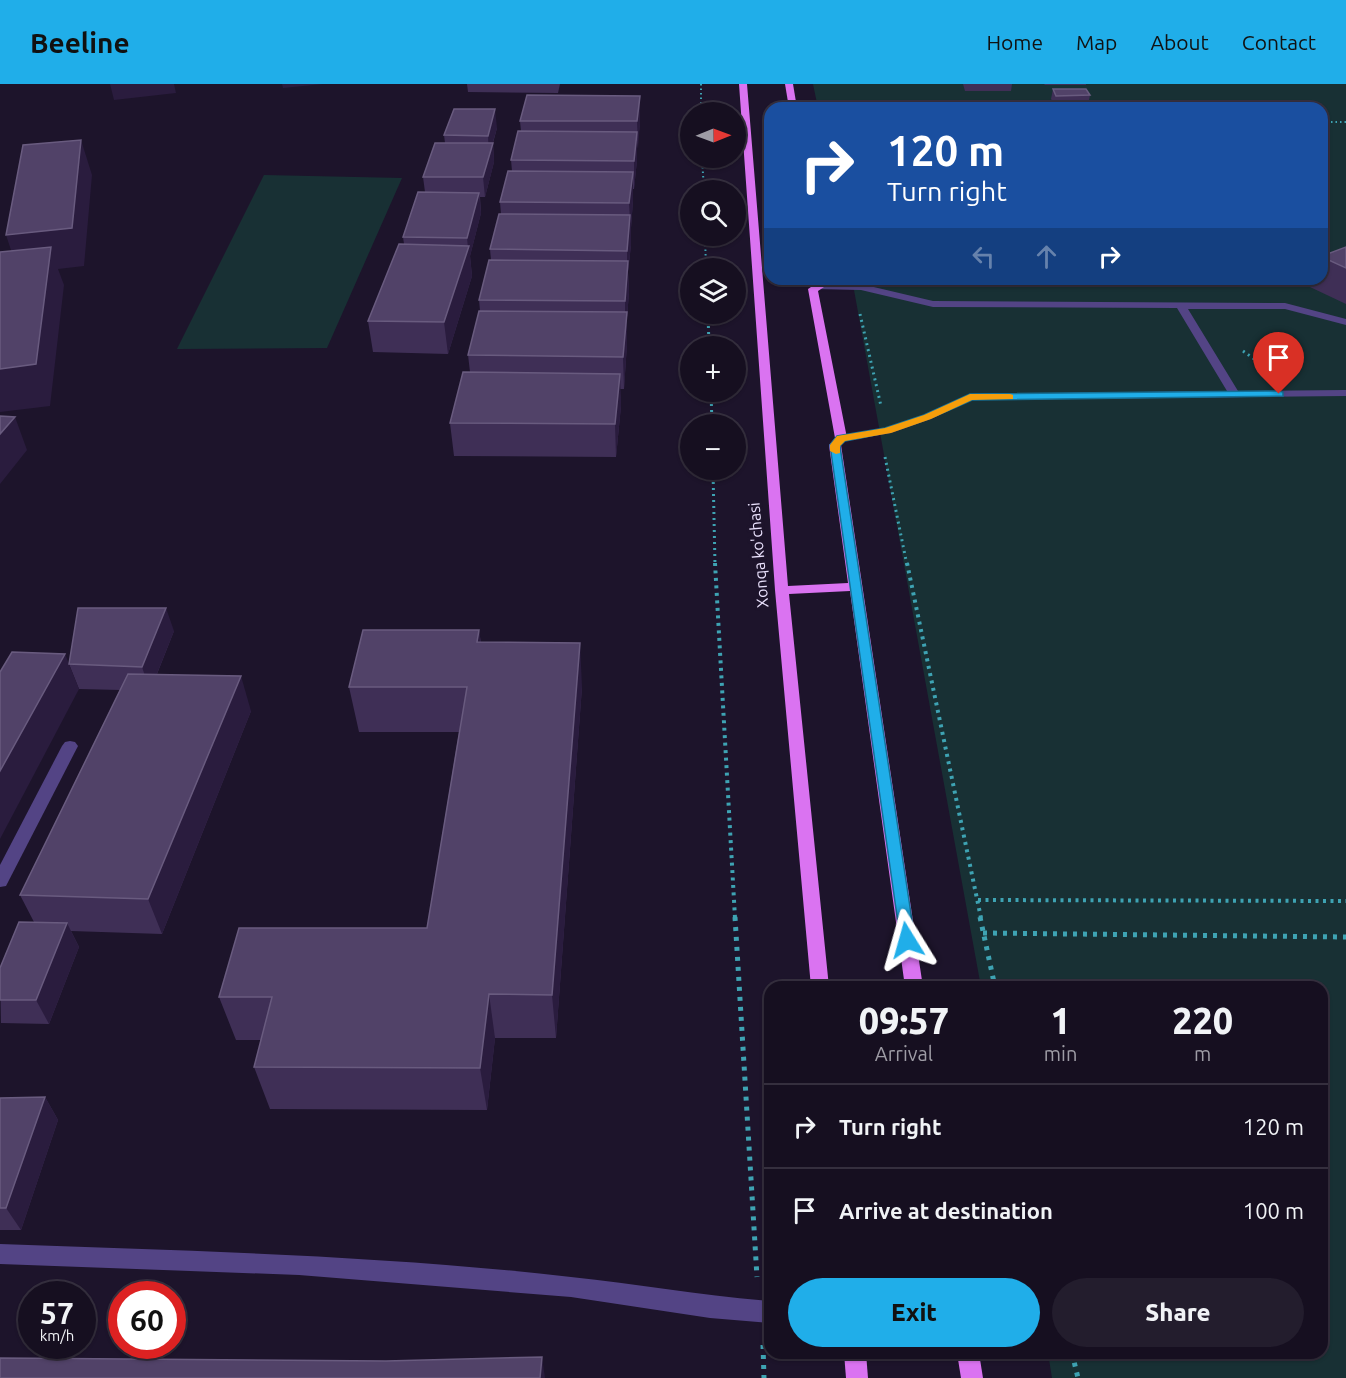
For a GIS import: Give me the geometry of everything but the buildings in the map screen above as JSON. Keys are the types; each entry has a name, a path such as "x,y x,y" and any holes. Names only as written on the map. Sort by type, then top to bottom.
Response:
{"main road":[{"name":"Xonqa ko'chasi","path":"743,84 782,590 819,981"},
{"path":"789,84 792,102"},
{"path":"817,285 813,290 841,438 835,445 913,981"},
{"path":"782,590 855,587"},
{"path":"855,1359 857,1378"},
{"path":"969,1359 972,1378"}],"lane":[{"path":"840,285 861,287 933,304 1285,306 1346,322"},
{"path":"1181,306 1235,395"},
{"path":"841,438 887,430 927,417 970,397 1346,393"},
{"path":"0,881 70,746"},
{"path":"0,1254 299,1265 571,1287 710,1307 764,1312"}],"path":[{"path":"701,84 701,102"},
{"path":"1328,122 1346,122"},
{"path":"861,287 855,290 887,430 880,435 994,981"},
{"path":"713,480 716,604 764,1298"},
{"path":"978,900 1346,901"},
{"path":"983,933 1346,937"},
{"path":"764,1359 764,1378"},
{"path":"1073,1359 1078,1378"}],"green space":[{"path":"813,84 1346,84 1346,1378 1052,1378 1049,1359 1328,1359 1328,981 980,981 853,285 1328,285 1328,102 817,102"},
{"path":"264,175 402,178 327,348 177,349"}],"slow traffic":[{"path":"836,451 835,445 841,438 887,430 927,417 970,397 1010,397"}],"route":[{"path":"907,940 835,445 841,438 887,430 927,417 970,397 1279,394"}]}
